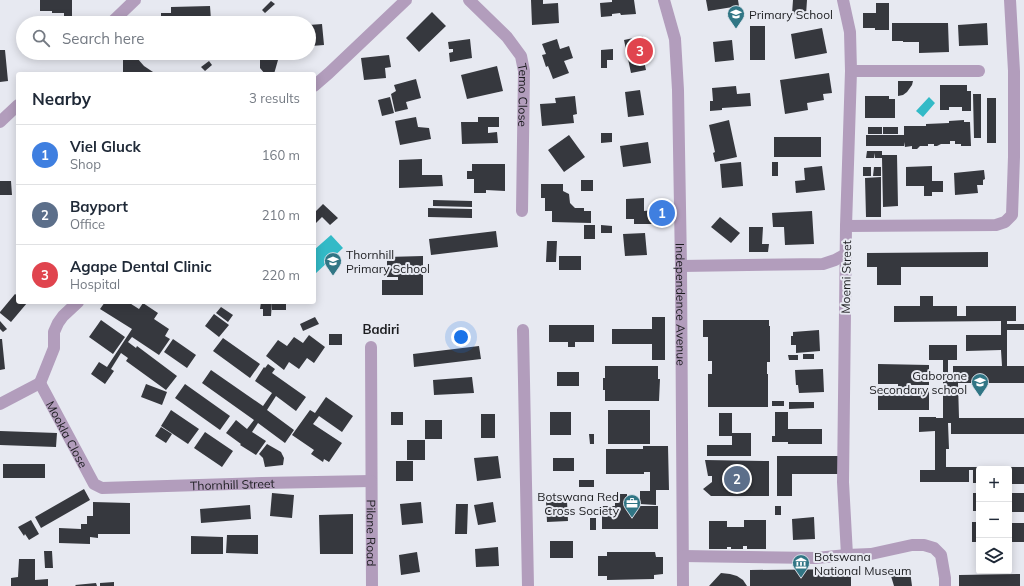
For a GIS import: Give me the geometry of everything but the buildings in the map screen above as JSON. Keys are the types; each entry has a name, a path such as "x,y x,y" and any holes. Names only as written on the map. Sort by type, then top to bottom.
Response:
{"street":[{"path":"118,16 135,0"},
{"path":"316,84 406,0"},
{"name":"Temo Close","path":"469,0 507,38 521,56 524,71 522,211"},
{"name":"Independence Avenue","path":"664,0 675,39 677,76 681,266 683,586"},
{"name":"Moemi Street","path":"843,0 850,32 851,71 846,226 843,482 847,555"},
{"path":"846,226 996,225 1005,222 1012,215 1014,71 1010,0"},
{"path":"851,71 979,71"},
{"path":"0,122 16,108"},
{"path":"681,266 823,264 846,254"},
{"path":"0,404 40,383 54,348 54,332 58,322 76,304"},
{"path":"523,330 528,586"},
{"name":"Pilane Road","path":"371,347 372,586"},
{"name":"Mookla Close","path":"40,383 94,484"},
{"name":"Thornhill Street","path":"94,484 102,488 372,481"},
{"path":"683,556 816,558 871,554 912,545 924,545 934,548 941,555 945,586"}],"water":[{"path":"929,97 935,103 923,117 916,111"},
{"path":"331,235 343,248 316,273 316,248"}],"place":[{"name":"Primary School","path":"736,29"},
{"name":"Agape Dental Clinic","path":"640,51"},
{"name":"Viel Gluck","path":"662,213"},
{"name":"Thornhill Primary School","path":"333,276"},
{"name":"Gaborone Secondary school","path":"980,397"},
{"name":"Bayport","path":"737,479"},
{"name":"Botswana Red Cross Society","path":"632,518"},
{"name":"Botswana National Museum","path":"801,578"}],"district":[{"name":"Badiri","path":"381,329"}]}
